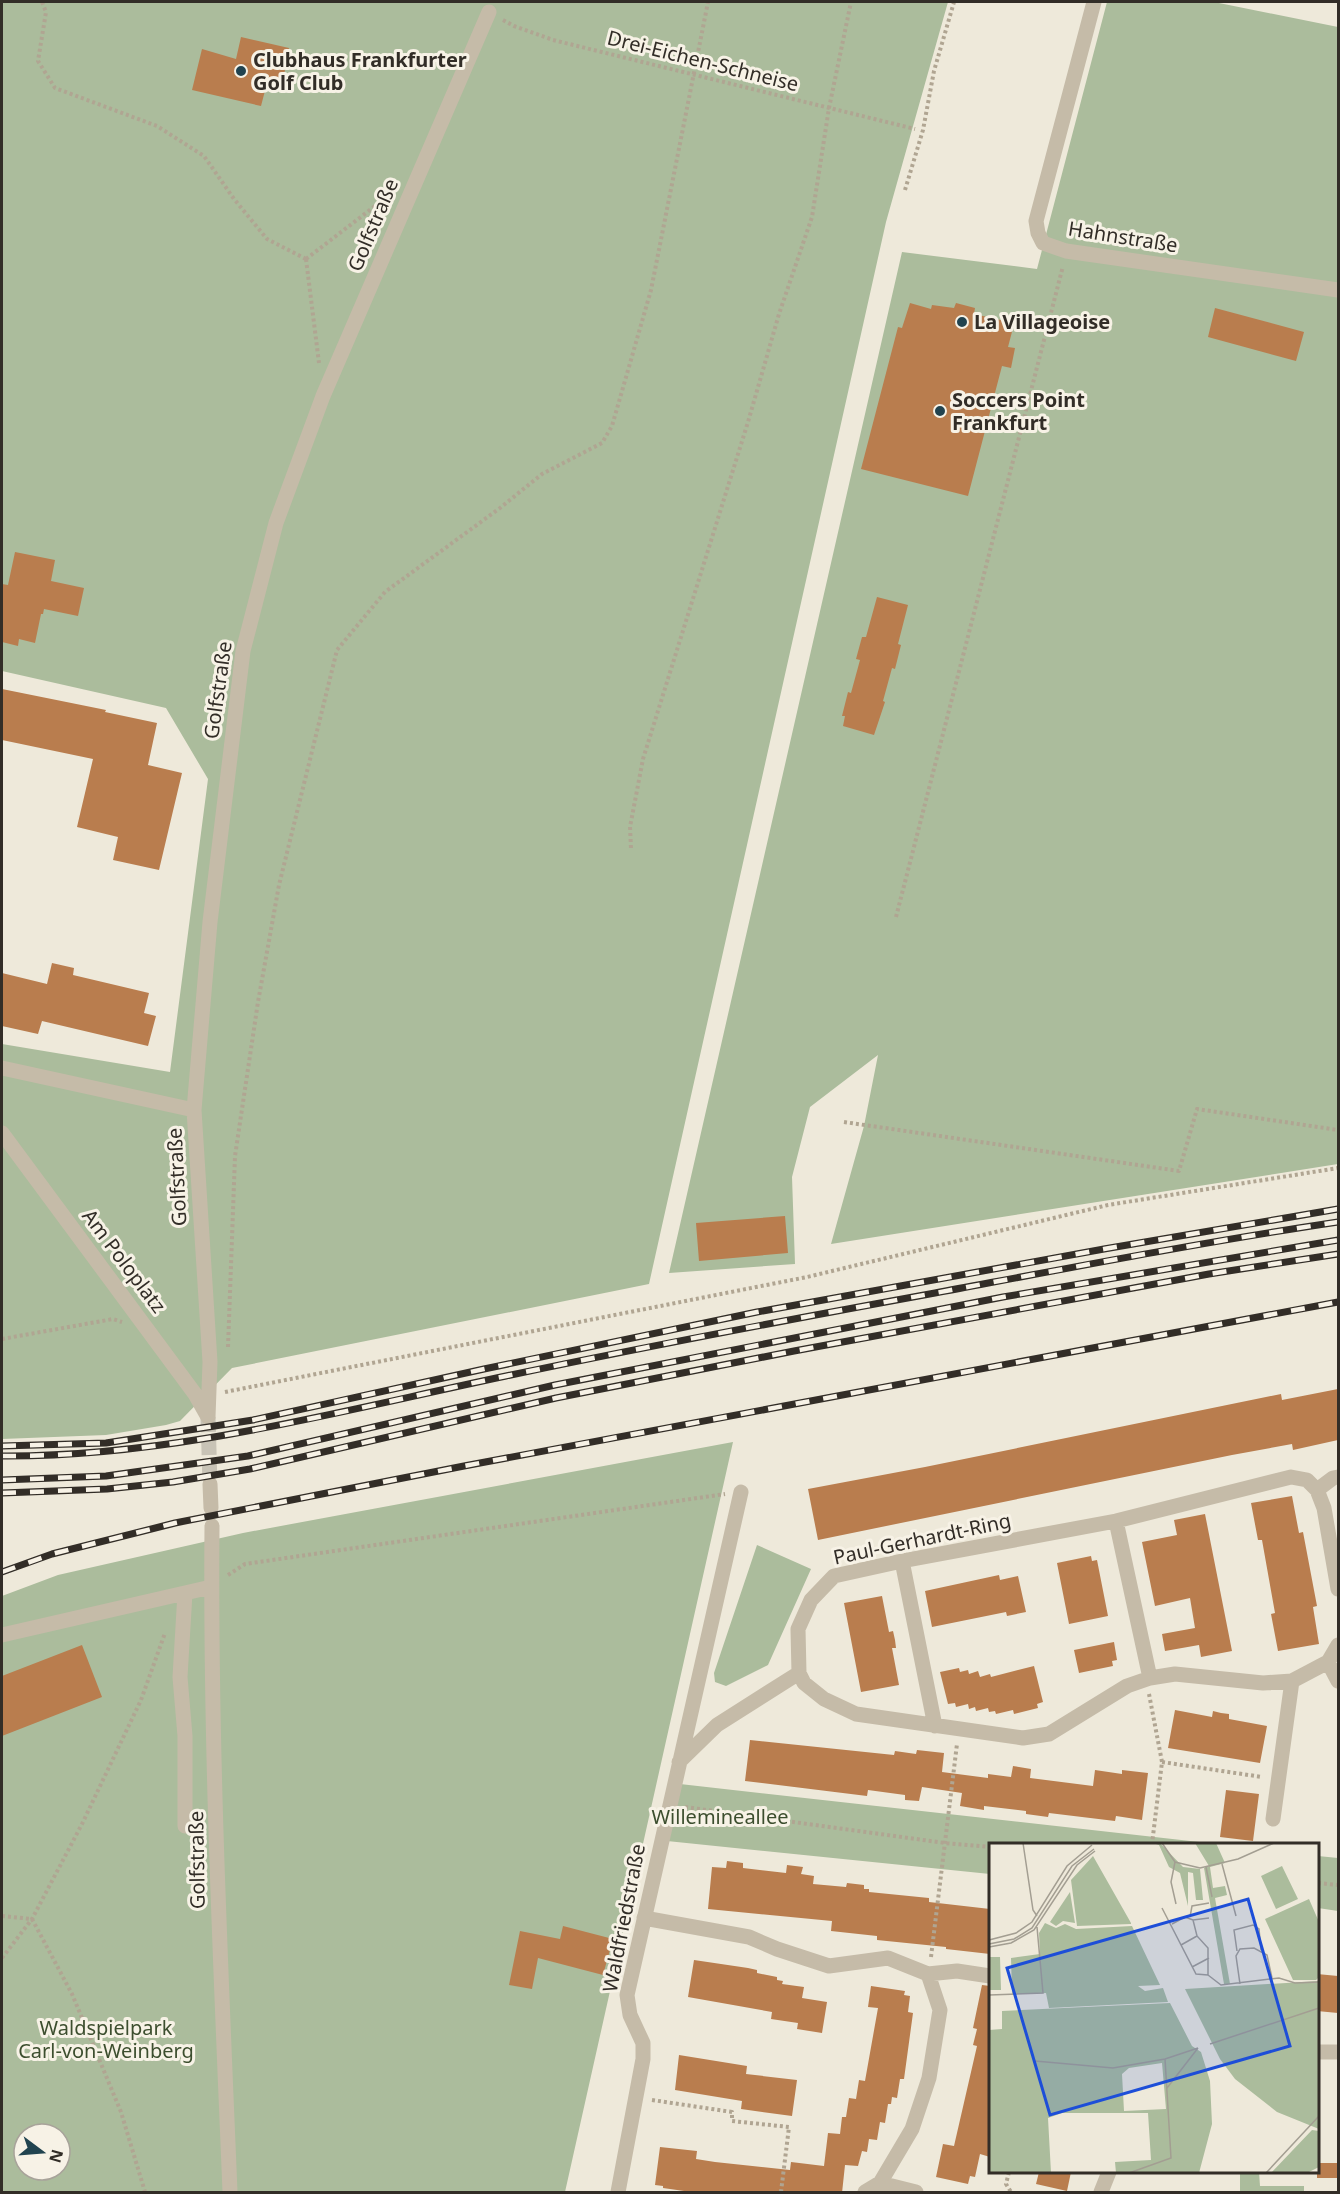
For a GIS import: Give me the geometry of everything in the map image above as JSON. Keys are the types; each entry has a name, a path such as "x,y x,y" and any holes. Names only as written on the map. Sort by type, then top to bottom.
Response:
{"street":[{"name":"Hahnstraße","path":"1094,2 1036,221 1042,243 1066,251 1338,290"},
{"name":"Golfstraße","path":"208,1417 210,1362 194,1110 210,922 243,651 276,523 323,396 489,12"},
{"path":"2,1068 194,1110"},
{"name":"Am Poloplatz","path":"2,1133 189,1385 208,1417"},
{"path":"1338,1477 1317,1490 1324,1508 1338,1589"},
{"name":"Paul-Gerhardt-Ring","path":"799,1673 798,1629 811,1600 834,1576 1116,1521 1291,1478 1307,1480 1317,1490"},
{"path":"210,1484 211,1508"},
{"name":"Waldfriedstraße","path":"618,2193 643,2059 643,2043 630,2015 627,1995 741,1492"},
{"path":"1116,1521 1150,1678"},
{"name":"Golfstraße","path":"212,1526 211,1587 219,1909 230,2193"},
{"path":"902,1561 935,1726"},
{"path":"2,1635 211,1587"},
{"path":"185,1593 180,1677 184,1736 185,1826"},
{"path":"678,1763 717,1725 799,1673 804,1683 824,1698 856,1714 1023,1738 1049,1734 1127,1686 1150,1678 1175,1674 1263,1683 1292,1681 1328,1662 1338,1645"},
{"path":"1328,1662 1338,1681"},
{"path":"1273,1819 1292,1681"},
{"path":"644,1918 749,1936 777,1949 829,1966 888,1958 928,1974 957,1971 989,1976"},
{"path":"865,2193 880,2182 912,2130 928,2078 940,2010 928,1974"},
{"path":"1319,2052 1338,2052"},
{"path":"1101,2193 1109,2173"},
{"path":"880,2182 915,2193"}],"path":[{"path":"42,2 46,12 38,61 56,88 158,126 204,156 234,199 267,239 306,259"},
{"path":"228,1353 235,1156 258,1002 279,885 337,650 385,592 542,474 602,443 612,426 651,290 708,2"},
{"path":"631,848 630,827 643,759 748,422 779,314 812,217 829,108 851,2"},
{"path":"905,190 922,130 934,71 954,2"},
{"name":"Drei-Eichen-Schneise","path":"489,12 514,26 553,40 915,129"},
{"path":"306,259 419,172"},
{"path":"896,916 1066,251"},
{"path":"306,259 323,396"},
{"path":"844,1122 1179,1171 1197,1109 1338,1130"},
{"path":"218,1393 807,1277 1108,1205 1338,1168"},
{"path":"2,1339 113,1319 129,1328"},
{"path":"211,1587 245,1564 741,1492"},
{"path":"2,1958 32,1919 82,1824 141,1700 169,1623"},
{"path":"1150,1678 1149,1700 1162,1762 1152,1843"},
{"path":"928,1974 958,1728"},
{"path":"1162,1762 1279,1779"},
{"path":"669,1805 945,1843 989,1847"},
{"path":"1319,1883 1338,1885"},
{"path":"2,1916 32,1919"},
{"path":"32,1919 72,1994 121,2112 146,2193"},
{"path":"637,2098 732,2112 732,2121 789,2127 781,2193"},
{"path":"1009,2173 1006,2184 1011,2193"}],"green space":[{"path":"2,2 948,2 886,222 649,1284 232,1368 180,1421 166,1425 106,1435 2,1439 2,1044 170,1072 208,779 166,708 2,671"},
{"path":"1107,2 1214,2 1338,27 1338,1164 831,1244 864,1126 878,1055 810,1107 792,1177 795,1264 669,1273 902,252 1037,269"},
{"name":"Waldspielpark Carl-von-Weinberg","path":"733,1442 565,2192 2,2192 2,1596 58,1575 243,1533"},
{"path":"757,1545 811,1569 768,1665 726,1686 715,1682 714,1673"},
{"name":"Willemineallee","path":"680,1784 1208,1843 989,1843 989,1874 667,1841"},
{"path":"1319,1856 1338,1858 1338,1911 1319,1908"},
{"path":"1240,2173 1259,2173 1260,2186 1304,2186 1304,2192 1240,2192"}],"building":[{"name":"Clubhaus Frankfurter Golf Club","path":"241,37 289,48 282,86 267,83 261,106 192,90 202,49 236,59"},
{"path":"910,303 931,309 932,305 954,308 956,303 975,308 974,314 1005,321 1004,325 1013,328 1008,347 1015,348 1011,368 1002,366 968,496 861,469 898,327 902,328"},
{"path":"1215,308 1304,332 1296,361 1208,337"},
{"path":"15,552 55,560 51,581 84,588 78,616 44,609 35,643 19,639 18,646 2,642 2,584 8,585"},
{"path":"877,597 908,605 898,644 901,645 895,669 892,668 883,701 885,702 874,735 843,726 845,716 842,716 860,660 856,659 862,637 866,637"},
{"path":"2,689 157,723 148,765 182,773 159,870 113,860 118,837 77,827 93,759 2,740"},
{"path":"52,963 74,968 73,975 149,993 144,1013 156,1016 148,1046 42,1021 38,1034 2,1026 2,973 47,984"},
{"path":"785,1216 788,1253 699,1261 696,1223"},
{"path":"1338,1389 1338,1440 1293,1450 1292,1444 1232,1455 818,1540 808,1489 1281,1394 1282,1400"},
{"path":"1292,1496 1299,1533 1303,1532 1317,1606 1313,1607 1319,1644 1278,1651 1271,1614 1275,1613 1262,1540 1258,1540 1251,1503"},
{"path":"1205,1514 1232,1651 1201,1657 1199,1645 1165,1651 1162,1634 1195,1628 1190,1598 1155,1606 1142,1542 1177,1535 1174,1520"},
{"path":"1091,1556 1092,1561 1097,1560 1108,1616 1069,1624 1057,1563"},
{"path":"999,1575 1000,1580 1018,1576 1026,1612 1007,1616 1006,1612 932,1627 925,1591"},
{"path":"882,1596 889,1632 893,1631 895,1640 896,1648 892,1648 899,1685 861,1692 844,1603"},
{"path":"1114,1642 1117,1660 1112,1661 1113,1666 1079,1673 1074,1650"},
{"path":"82,1645 102,1697 2,1736 2,1676"},
{"path":"1034,1666 1043,1702 1037,1704 1038,1708 1014,1714 1013,1710 996,1714 995,1711 989,1712 988,1708 976,1711 975,1707 969,1709 968,1704 956,1707 955,1703 948,1704 940,1672 959,1668 960,1672 968,1670 969,1674 978,1671 980,1677 990,1674 991,1677"},
{"path":"1175,1710 1212,1717 1213,1711 1229,1714 1229,1719 1267,1726 1260,1763 1168,1748"},
{"path":"750,1740 894,1755 895,1751 916,1754 917,1750 944,1753 942,1772 988,1778 988,1774 1011,1777 1013,1766 1031,1769 1030,1778 1093,1786 1095,1770 1122,1774 1122,1770 1148,1773 1142,1820 1116,1816 1115,1821 1049,1813 1048,1817 1026,1814 1026,1811 984,1806 984,1810 960,1806 962,1793 922,1787 919,1801 905,1800 905,1795 868,1790 867,1796 745,1781"},
{"path":"1226,1790 1259,1794 1253,1841 1220,1837"},
{"path":"727,1861 743,1863 743,1868 786,1873 787,1865 803,1867 801,1874 814,1876 813,1884 846,1887 847,1883 864,1885 864,1889 869,1889 869,1892 929,1898 929,1902 989,1909 989,1954 877,1940 877,1936 831,1931 832,1921 708,1909 712,1867 726,1868"},
{"path":"563,1926 613,1939 603,1975 538,1958 532,1989 509,1985 520,1931 560,1939"},
{"path":"694,1960 757,1970 757,1973 777,1977 777,1980 783,1981 782,1984 804,1987 802,1998 827,2002 822,2033 797,2029 798,2023 771,2019 772,2012 688,1997"},
{"path":"1319,1974 1338,1976 1338,2013 1319,2011"},
{"path":"982,1985 989,1986 989,2157 980,2154 975,2177 970,2176 968,2184 936,2177 943,2144 954,2146 977,2046 973,2045 977,2029 973,2028"},
{"path":"871,1986 905,1991 904,1995 910,1996 908,2012 913,2013 904,2079 900,2079 897,2098 892,2097 891,2104 888,2104 885,2123 880,2122 877,2140 869,2139 867,2152 862,2151 858,2166 845,2165 842,2193 698,2193 655,2185 660,2147 697,2151 696,2159 715,2162 790,2170 791,2162 824,2166 828,2133 840,2134 842,2117 846,2117 849,2098 856,2099 859,2080 865,2081 878,2008 868,2007"},
{"path":"679,2055 747,2066 746,2074 797,2080 792,2116 741,2109 742,2101 675,2090"},
{"path":"1319,2163 1338,2163 1338,2178 1317,2178"},
{"path":"1039,2173 1071,2173 1067,2191 1036,2184"}],"tunnel":[{"path":"208,1417 210,1484"}],"railway":[{"path":"2,1446 106,1443 253,1420 757,1312 1338,1209"},
{"path":"2,1456 130,1449 256,1429 720,1333 1136,1256 1338,1222"},
{"path":"2,1480 106,1476 248,1456 555,1385 1003,1297 1338,1240"},
{"path":"2,1493 107,1489 173,1482 250,1469 556,1398 1209,1274 1338,1254"},
{"path":"2,1572 52,1554 175,1523 464,1466 1338,1302"}],"place":[{"name":"Clubhaus Frankfurter Golf Club","path":"241,71"},
{"name":"La Villageoise","path":"962,322"},
{"name":"Soccers Point Frankfurt","path":"940,411"}]}
